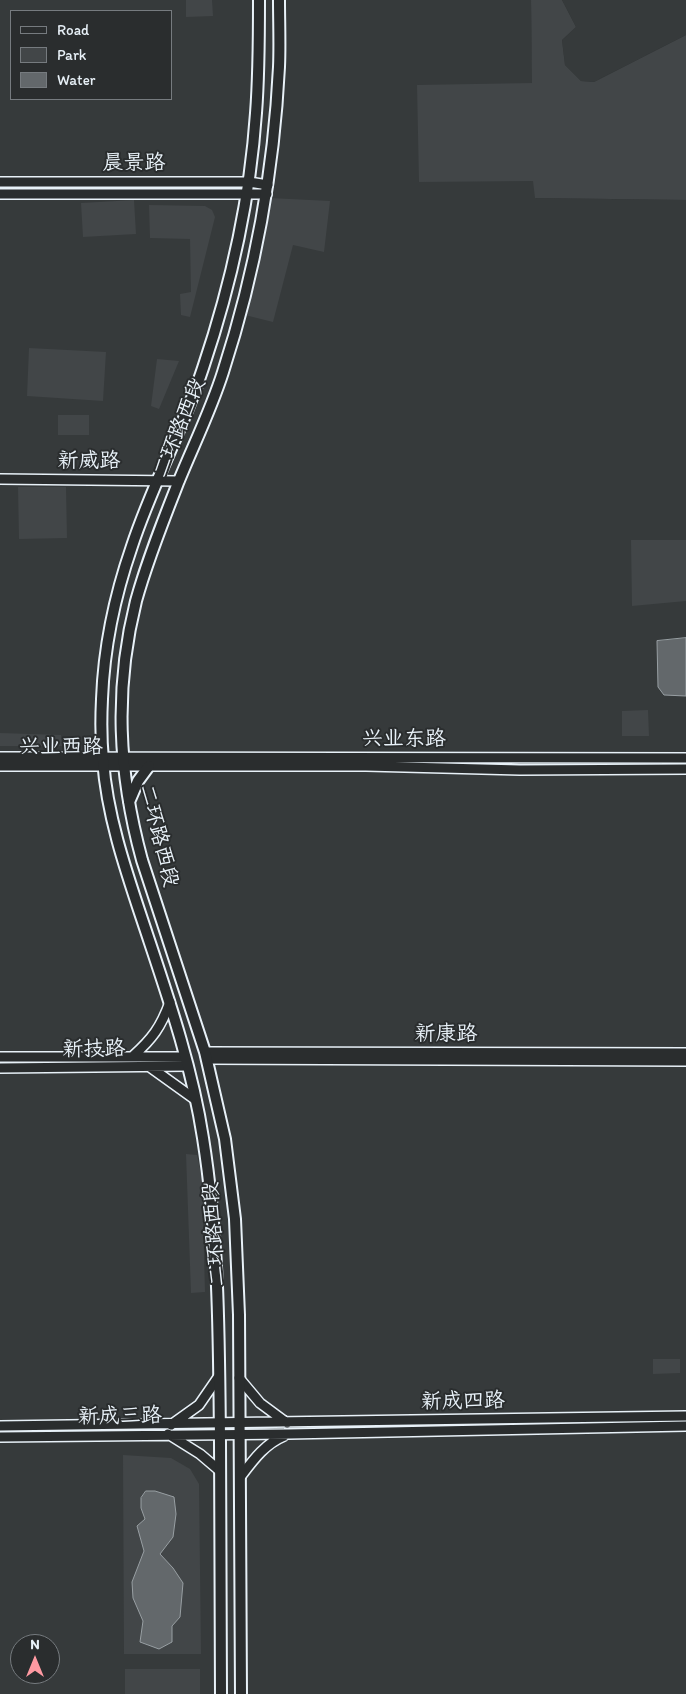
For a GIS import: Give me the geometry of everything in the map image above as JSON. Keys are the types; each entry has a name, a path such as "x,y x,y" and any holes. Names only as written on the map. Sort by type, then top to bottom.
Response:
{"main road":[{"name":"二环路西段","path":"221,1694 220,1429 214,1224 204,1141 196,1100 170,1002 128,879 116,832 103,761 102,693 105,658 111,624 118,590 132,543 181,428 202,373 220,317 236,256 247,194 256,116 259,65 259,0"},
{"name":"二环路西段","path":"241,1694 239,1315 235,1219 225,1139 206,1056 142,860 129,803 123,761 122,680 136,600 161,527 205,422 240,318 267,189 279,65 279,0"},
{"path":"129,803 138,781 149,766"}],"street":[{"name":"晨景路","path":"0,182 248,182 267,189"},
{"name":"晨景路","path":"0,194 247,194 267,189"},
{"name":"新威路","path":"0,479 179,481"},
{"name":"兴业西路","path":"0,757 123,761"},
{"name":"兴业东路","path":"123,761 686,758"},
{"name":"兴业西路","path":"0,766 103,761"},
{"name":"兴业东路","path":"123,761 149,766 366,766 520,770 686,769"},
{"path":"133,1056 153,1038 164,1019 170,1002"},
{"name":"新康路","path":"206,1056 686,1053"},
{"name":"新技路","path":"0,1056 133,1056 186,1061"},
{"name":"新康路","path":"206,1056 686,1061"},
{"name":"新技路","path":"0,1068 150,1066 186,1061"},
{"path":"150,1066 196,1100"},
{"path":"219,1376 199,1405 169,1430 220,1471"},
{"path":"239,1378 260,1403 288,1423"},
{"name":"新成四路","path":"240,1429 288,1423 686,1416"},
{"name":"新成三路","path":"0,1426 169,1430"},
{"name":"新成四路","path":"240,1429 289,1434 686,1426"},
{"name":"新成三路","path":"0,1437 240,1429"},
{"path":"241,1476 260,1452 273,1440 289,1434"}],"shaded area":[{"path":"0,0 531,0 534,181 536,198 686,200 686,1694 0,1694"},
{"path":"562,0 686,0 686,35 594,82 581,81 565,65 562,40 576,27"}],"green space":[{"path":"186,0 212,0 213,16 186,17"},
{"path":"531,0 562,0 576,27 562,40 565,65 581,81 594,82 686,35 686,200 535,198 533,181 419,182 417,85 532,83"},
{"path":"270,198 330,201 324,252 293,245 273,322 245,315"},
{"path":"134,200 136,234 83,237 81,203"},
{"path":"149,205 205,206 212,210 215,217 190,317 181,315 180,294 191,292 190,239 150,238"},
{"path":"29,348 106,352 103,401 27,396"},
{"path":"157,359 179,361 159,409 151,406"},
{"path":"58,415 89,415 89,435 58,435"},
{"path":"18,487 66,487 67,538 19,539"},
{"path":"631,540 686,540 686,601 632,606"},
{"path":"648,710 649,736 622,736 622,711"},
{"path":"0,733 61,735 62,746 0,746"},
{"path":"186,1154 197,1155 202,1178 205,1292 191,1293"},
{"path":"653,1359 680,1359 680,1373 653,1374"},
{"path":"123,1455 171,1458 190,1469 199,1484 201,1654 124,1654"},
{"path":"125,1669 200,1669 200,1694 125,1694"}],"water":[{"path":"686,638 686,696 664,695 658,687 657,641"},
{"path":"146,1491 155,1491 174,1497 176,1514 173,1537 160,1554 183,1583 180,1617 172,1626 172,1642 159,1649 140,1642 143,1621 133,1598 132,1582 144,1551 137,1526 145,1519 141,1508 141,1498"}]}
